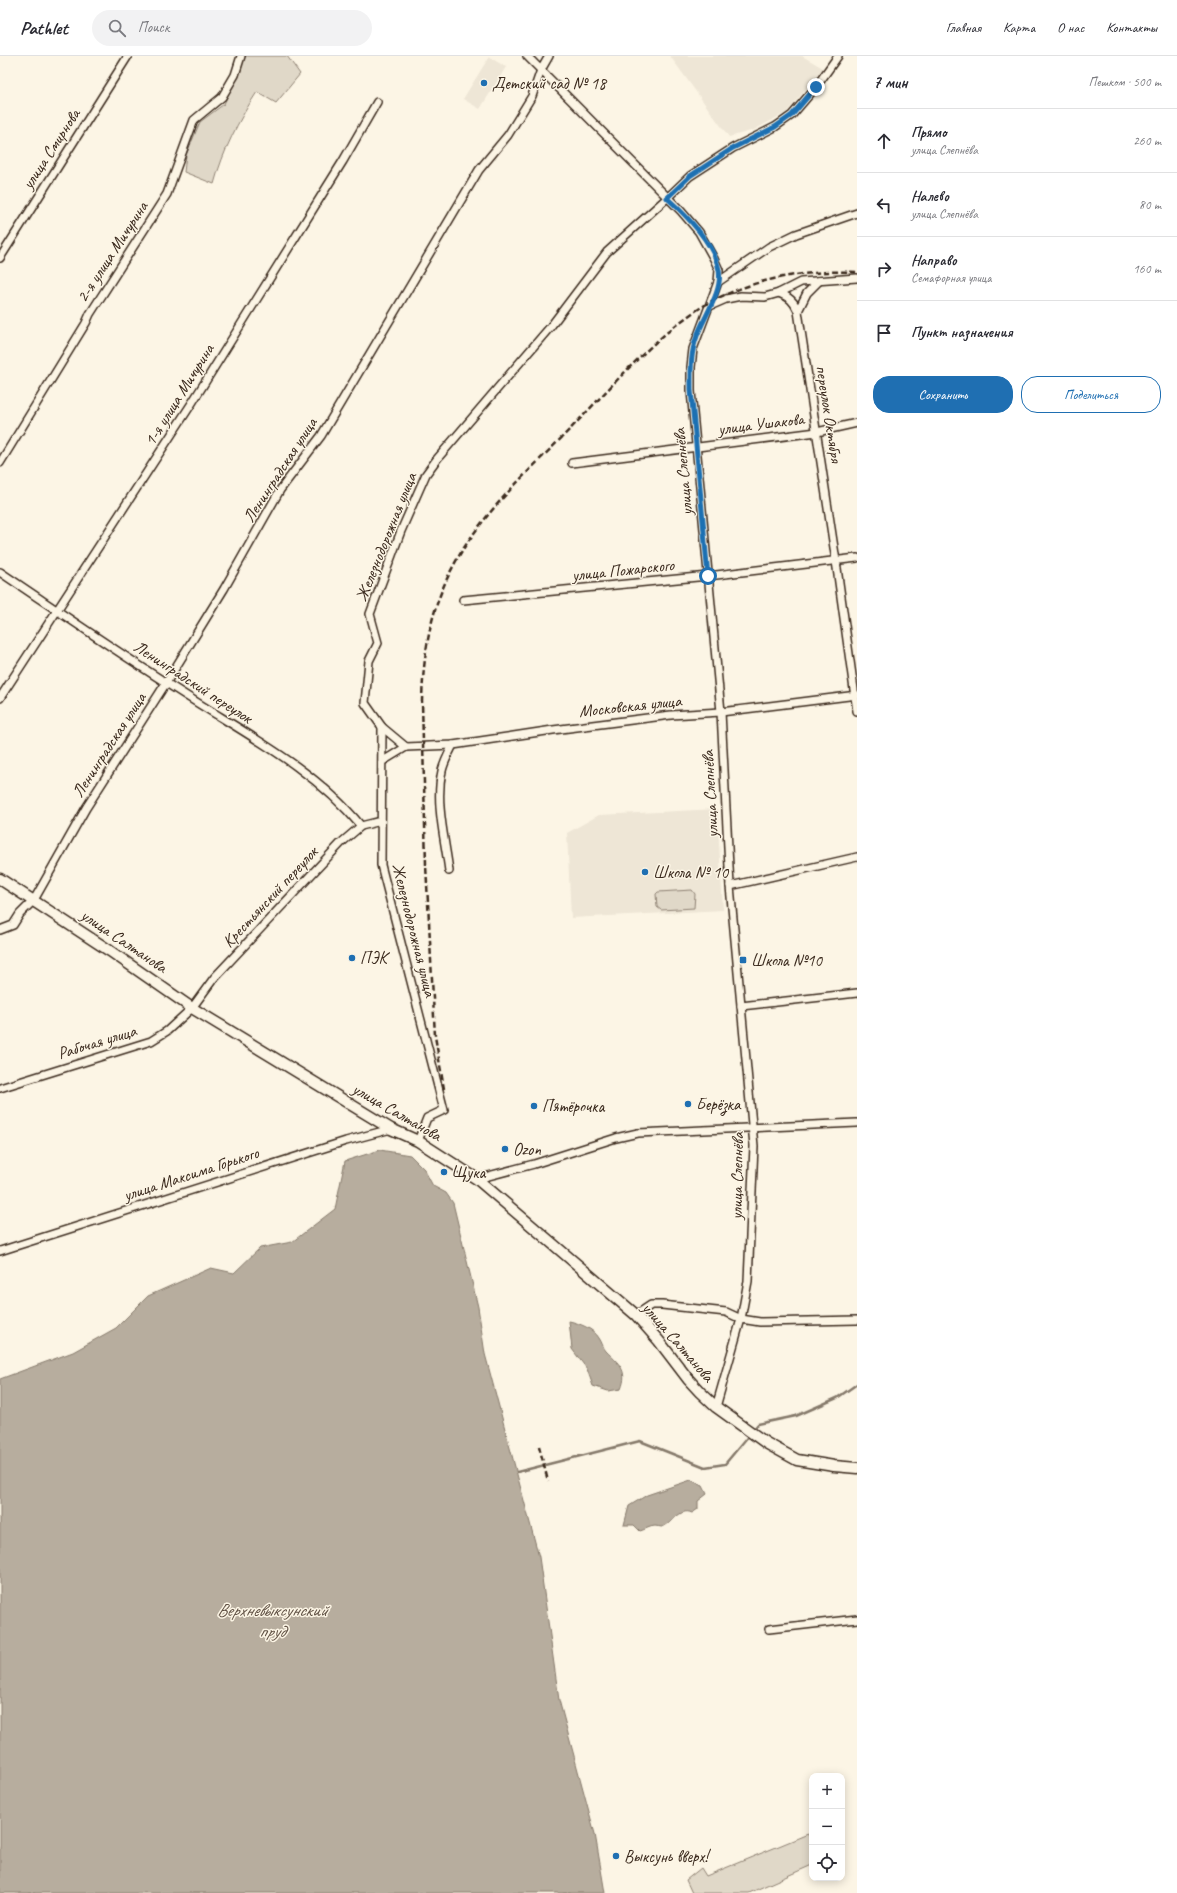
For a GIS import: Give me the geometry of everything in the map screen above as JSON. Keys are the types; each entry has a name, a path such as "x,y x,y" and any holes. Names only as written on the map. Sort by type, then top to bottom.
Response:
{"main road":[{"name":"улица Салтанова","path":"0,879 34,900 192,1008 391,1129 418,1141 477,1180 636,1315 659,1340 688,1379 716,1407 766,1443 797,1460 857,1468"}],"street":[{"name":"улица Смирнова","path":"0,258 128,56"},
{"name":"2-я улица Мичурина","path":"0,463 86,323 90,314 167,194 194,120 222,97 235,75 241,56"},
{"name":"улица Слепнёва","path":"528,56 681,211 708,246 719,270 718,282 710,306 697,336 691,368 696,447 721,712 730,886 749,1096 754,1128 751,1240 748,1281 741,1319 716,1407"},
{"name":"Ленинградская улица","path":"0,930 13,925 20,914 34,900 86,808 224,589 280,490 321,436 479,170 508,135 532,96 541,70 549,56"},
{"name":"Железнодорожная улица","path":"418,1141 427,1118 444,1110 381,865 383,761 382,727 365,703 369,661 378,643 370,614 401,530 426,474 441,454 551,326 607,252 690,176 733,148 775,127 792,115 816,87 838,56"},
{"name":"1-я улица Мичурина","path":"0,698 192,403 339,168 377,102"},
{"path":"718,282 769,247 796,234 857,213"},
{"path":"710,306 726,299 741,296 765,297 779,293 801,282 857,278"},
{"path":"798,311 807,293 819,280"},
{"name":"переулок Октября","path":"779,293 787,296 795,303 798,311 856,695 857,712"},
{"name":"улица Ушакова","path":"572,463 817,432 857,423"},
{"name":"улица Пожарского","path":"463,600 708,576 857,558"},
{"name":"Ленинградский переулок","path":"0,572 166,683 292,763 343,805 361,826"},
{"name":"Московская улица","path":"406,747 453,745 664,716 721,712 856,695"},
{"path":"382,727 406,747 383,761"},
{"path":"449,871 440,799 440,781 442,769 453,745"},
{"name":"Крестьянский переулок","path":"192,1008 214,978 341,843 361,826 381,821"},
{"path":"730,886 857,857"},
{"path":"741,1006 857,993"},
{"name":"Рабочая улица","path":"0,1088 151,1041 167,1031 192,1008"},
{"path":"477,1180 616,1138 638,1133 857,1123"},
{"name":"улица Максима Горького","path":"0,1251 346,1141 391,1129"},
{"path":"636,1315 651,1305 662,1305 726,1312 741,1319 782,1322 796,1320 857,1320"},
{"path":"769,1629 857,1618"}],"shaded area":[{"path":"245,56 287,56 300,74 276,103 257,92 232,136 214,184 184,172 186,155 200,122 224,104"},
{"path":"670,56 802,56 823,68 787,112 754,130 729,137"},
{"name":"Детский сад № 18","path":"489,57 506,67 480,109 463,99"},
{"name":"Школа № 10","path":"717,809 723,910 571,918 567,833 599,815"},
{"path":"692,890 695,894 694,908 661,910 657,907 656,894 658,892"},
{"path":"808,1834 809,1836 809,1866 749,1893 692,1893 686,1880 701,1868 706,1876"}],"water":[{"name":"Верхневыксунский пруд","path":"380,1150 410,1155 424,1169 433,1186 446,1193 453,1203 478,1307 485,1354 539,1557 559,1700 595,1834 605,1893 0,1893 0,1379 73,1352 116,1328 148,1296 211,1268 234,1273 260,1248 292,1242 335,1209 345,1161"},
{"path":"569,1321 586,1327 597,1335 605,1350 621,1367 624,1377 621,1389 608,1391 593,1386 587,1369 572,1349"},
{"path":"691,1480 703,1486 707,1494 698,1501 698,1509 692,1513 684,1512 680,1514 662,1527 653,1526 640,1531 634,1525 624,1525 629,1506 647,1495"}],"waterway":[{"path":"753,1430 758,1424 796,1416 837,1398 857,1384"},
{"path":"517,1472 640,1441 705,1467 725,1464 750,1434"}],"railway":[{"path":"444,1089 435,1036 426,865 422,701 424,670 431,624 446,581 458,558 472,537 487,516 504,497 624,373 675,326 712,301 746,286 801,274 820,272 857,272"},
{"path":"539,1446 548,1481"}],"place":[{"name":"Детский сад № 18","path":"484,83"},
{"name":"Школа № 10","path":"645,872"},
{"name":"ПЭК","path":"352,958"},
{"name":"Школа №10","path":"743,960"},
{"name":"Берёзка","path":"688,1104"},
{"name":"Пятёрочка","path":"534,1106"},
{"name":"Ozon","path":"505,1149"},
{"name":"Щука","path":"444,1172"},
{"name":"Выксунь вверх!","path":"616,1856"}],"route":[{"path":"708,576 691,390 691,368 693,349 715,293 719,270 708,246 699,232 681,211 667,198 690,176 733,148 775,127 792,115 816,87"}]}
